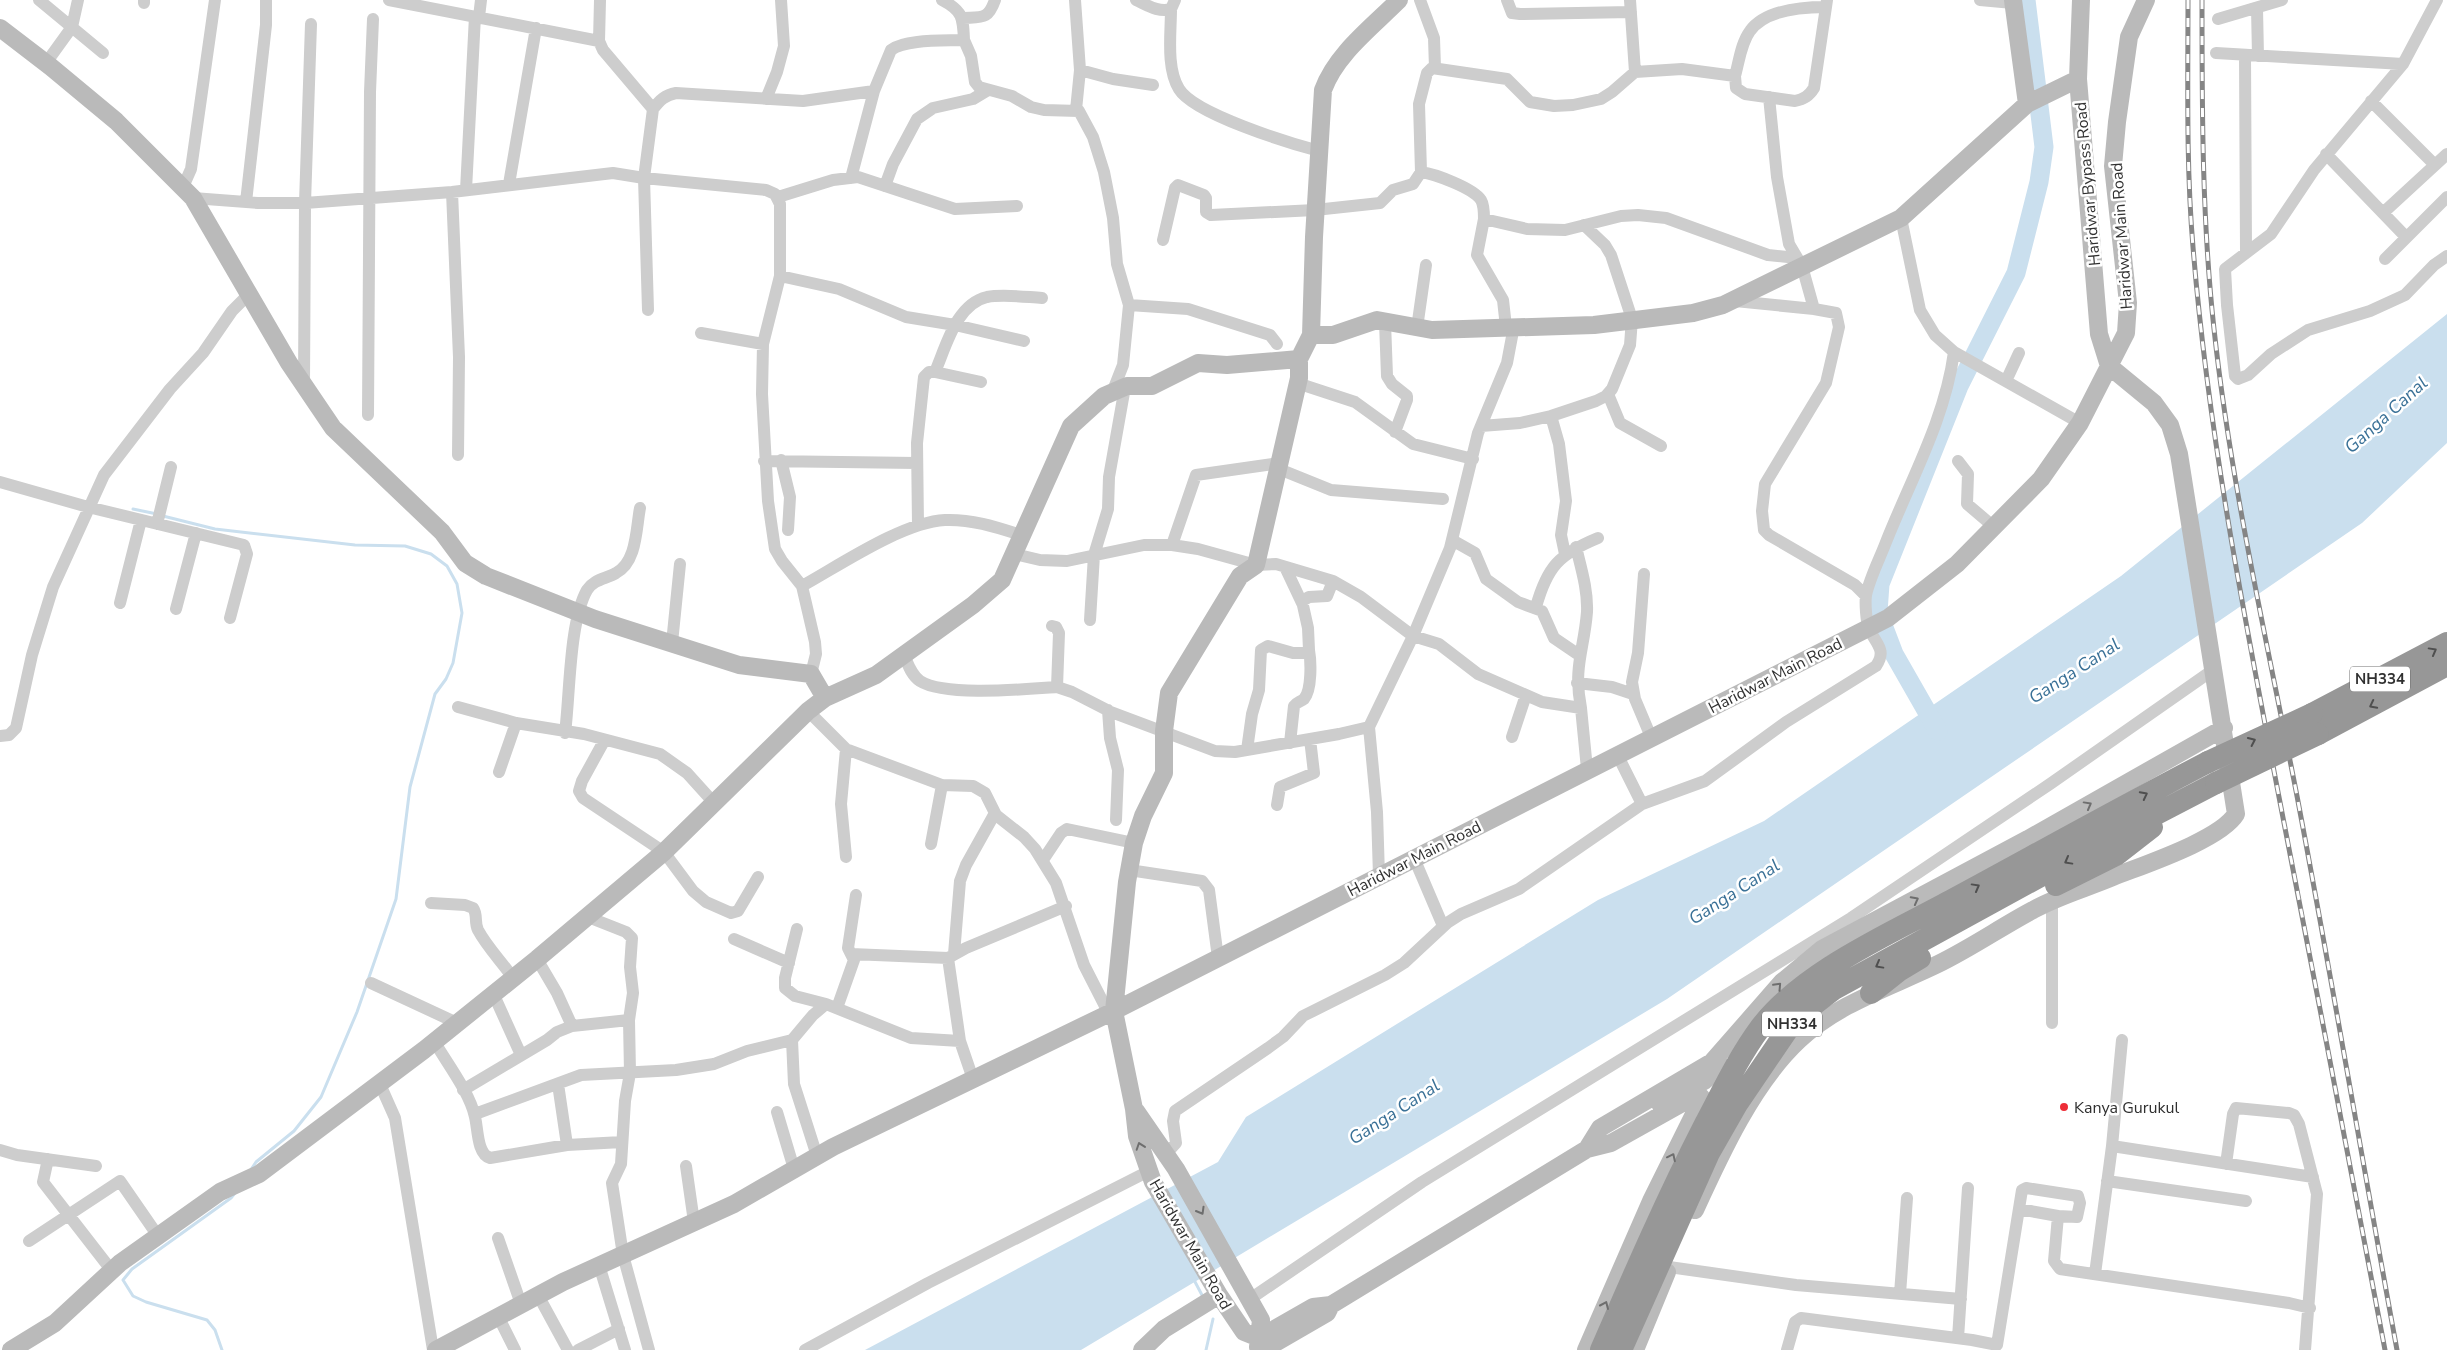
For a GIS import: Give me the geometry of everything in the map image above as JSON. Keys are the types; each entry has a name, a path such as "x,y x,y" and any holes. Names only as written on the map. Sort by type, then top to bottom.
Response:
{"highway":[{"name":"NH334","path":"1601,1350 1680,1172 1729,1079 1760,1028 1793,993 1853,954 2106,828 2181,801 2216,783 2447,643"},
{"name":"NH334","path":"1621,1350 1709,1153 1737,1104 1790,1026 1808,1009 1834,989 2106,828 2208,762 2315,724 2447,665"},
{"path":"1872,993 1900,970 1981,923 2116,855 2144,835 2181,801"}],"street":[{"path":"38,0 103,53"},
{"path":"46,63 72,27 78,0"},
{"path":"188,192 215,0"},
{"path":"246,202 266,25 266,0"},
{"path":"388,0 599,40"},
{"path":"465,0 473,15"},
{"path":"466,190 473,15 481,0"},
{"path":"600,0 599,40 608,57 653,109"},
{"path":"766,99 777,72 784,46 781,0"},
{"path":"942,0 955,8 963,18 964,40 971,56 975,82 979,87 1012,96 1031,107 1044,110 1076,110"},
{"path":"963,18 986,16 990,12 995,0"},
{"path":"1075,0 1080,70 1076,110 1084,119 1099,152 1113,218 1117,264 1129,305 1109,477 1108,509 1094,555 1090,620"},
{"path":"1136,0 1160,10 1173,4 1173,69 1175,81 1184,95 1247,128 1282,142 1318,151"},
{"path":"1112,1012 1134,843 1142,816 1164,774 1164,731 1169,693 1240,576 1256,565 1280,466 1297,383 1299,358 1311,335 1321,100 1326,81 1346,53 1398,0"},
{"path":"1420,0 1434,38 1435,68"},
{"path":"1507,0 1512,13 1520,14 1631,6 1635,72"},
{"path":"1980,0 2013,1 2027,104"},
{"name":"Haridwar Bypass Road","path":"2081,0 2078,79 2099,334 2109,366"},
{"name":"Haridwar Main Road","path":"1260,1346 1244,1332 1216,1291 1151,1176 1137,1136 1134,1109 1112,1012 1587,769 1877,624 1957,564 2041,479 2080,423 2126,333 2128,303 2114,166 2117,122 2129,37 2146,0"},
{"path":"2218,19 2282,0"},
{"path":"2437,0 2403,64 2326,154 2300,188 2271,234 2227,266 2224,274 2235,376 2238,379 2248,375 2271,354 2308,330 2370,311 2405,295 2434,265 2447,256"},
{"path":"1826,4 1814,88 1811,94 1795,100 1745,94 1738,90 1734,82 1735,76 1751,29 1768,18 1797,7 1826,4"},
{"path":"2257,8 2258,56"},
{"path":"368,415 369,197 373,19"},
{"path":"304,386 304,203 310,24"},
{"path":"0,28 116,121 188,192 304,386 337,433 442,532 465,562 486,576 580,613 672,643 740,664 811,674"},
{"path":"509,184 536,28"},
{"path":"851,178 874,91 889,52 895,47 964,40"},
{"path":"2216,53 2403,64"},
{"path":"2245,55 2246,252"},
{"path":"1163,240 1174,188 1178,186 1204,195 1206,198 1206,212 1211,215 1315,210 1380,203 1393,190 1406,188 1416,182 1421,172 1419,104 1427,73 1435,68 1486,78 1508,79 1530,102 1554,106 1573,106 1601,99 1635,72 1682,70 1735,76"},
{"path":"1080,70 1113,79 1153,85"},
{"path":"1311,335 1333,335 1377,320 1432,330 1594,325 1693,313 1735,301 1799,262 1902,218 2027,104 2078,79"},
{"path":"885,186 893,164 917,119 933,108 973,99 988,90"},
{"path":"648,310 644,178 653,109 668,95 676,93 803,101 874,91"},
{"path":"1770,97 1777,177 1789,244 1799,262 1814,309"},
{"path":"2371,101 2436,165"},
{"path":"2326,154 2384,212 2406,237"},
{"path":"2384,212 2447,154"},
{"path":"1379,876 1377,812 1369,726 1414,636 1452,540 1481,426 1507,363 1510,327 1503,300 1478,255 1484,219 1483,202 1467,190 1430,173 1421,172"},
{"path":"188,192 246,202 304,203 452,192 600,173 766,190 778,197 833,180 851,178 869,180 955,209 1017,206"},
{"path":"452,192 459,357 458,455"},
{"path":"778,197 780,276 762,344 764,461 775,549 802,586 816,654 811,674 825,698"},
{"path":"2385,259 2447,197"},
{"path":"1484,219 1527,229 1565,230 1621,216 1638,215 1666,218 1768,255 1799,262"},
{"path":"1902,218 1920,310 1935,335 1963,358 2080,423"},
{"path":"1481,426 1520,423 1552,416 1596,401 1608,394 1617,380 1628,353 1632,319 1611,255 1605,245 1584,226"},
{"path":"1416,328 1426,265"},
{"path":"780,276 839,289 906,317 955,324 1024,341"},
{"path":"0,736 10,735 16,728 42,620 53,587 104,475 170,389 203,353 232,311 248,295"},
{"path":"935,372 955,324 972,305 985,298 1042,298"},
{"path":"1166,1154 1176,1143 1174,1115 1185,1102 1268,1048 1283,1037 1303,1016 1385,975 1404,963 1443,926 1461,914 1519,889 1642,804 1704,781 1786,722 1871,671 1879,661 1881,653 1877,624 1866,596 1855,585 1769,535 1764,530 1762,506 1765,484 1826,383 1839,327 1838,316 1833,311 1735,301"},
{"path":"1129,305 1188,309 1270,336 1278,344"},
{"path":"1385,322 1387,376 1392,384 1406,396 1407,400 1395,432"},
{"path":"701,333 762,344"},
{"path":"2006,381 2019,353"},
{"path":"11,1350 55,1323 112,1271 220,1192 260,1174 434,1041 537,959 664,852 808,711 825,698 876,675 973,605 1002,580 1071,426 1104,396 1118,390 1152,386 1198,363 1227,365 1299,358"},
{"path":"1866,596 1896,518 1940,418 1951,374 1963,358"},
{"path":"1635,1350 1669,1267 1724,1151 1757,1093 1799,1040 1823,1021 1872,993 1951,958 2034,909 2194,844 2232,822 2236,814 2224,728 2212,665 2179,454 2170,425 2154,403 2109,366"},
{"path":"918,525 917,443 924,377 930,372 935,372 981,382"},
{"path":"1297,383 1355,402 1418,447 1473,459"},
{"path":"1608,394 1620,423 1661,446"},
{"path":"1552,416 1559,444 1566,501 1562,535 1565,554"},
{"path":"781,460 790,497 788,530"},
{"path":"764,461 917,463"},
{"path":"1958,461 1968,474 1967,504 1994,527"},
{"path":"1172,545 1196,475 1280,466 1331,490 1443,499"},
{"path":"158,518 172,467"},
{"path":"0,482 141,520 158,518 196,533 241,544 247,549 230,618"},
{"path":"565,733 573,647 580,613 588,588 594,583 615,574 630,561 640,508"},
{"path":"120,602 141,520"},
{"path":"802,586 868,549 918,525 945,520 984,523 1021,535"},
{"path":"176,609 196,533"},
{"path":"1536,607 1543,584 1550,571 1565,554 1598,538"},
{"path":"1452,540 1475,554 1483,575 1491,583 1518,602 1536,607 1545,614 1554,638 1579,655"},
{"path":"1014,554 1040,560 1067,561 1144,545 1172,545 1198,549 1256,565 1276,564 1334,581 1361,597 1414,636 1439,644 1470,670 1542,702 1581,708"},
{"path":"1576,547 1587,597 1577,683 1587,769"},
{"path":"672,643 680,564"},
{"path":"1285,567 1302,604 1308,628 1311,663 1306,695 1294,706 1290,743"},
{"path":"1644,574 1638,653 1632,682 1633,694 1652,737"},
{"path":"1302,604 1306,598 1327,596 1334,581"},
{"path":"1052,626 1056,627 1059,633 1057,687"},
{"path":"1247,750 1252,714 1259,690 1261,650 1268,646 1300,654 1309,650"},
{"path":"904,655 913,674 919,680 938,687 989,690 1057,687 1072,692 1108,710 1215,751 1247,750 1369,726"},
{"path":"1250,1299 1422,1182 1851,918 2050,784 2212,665"},
{"path":"1577,683 1612,687 1633,694"},
{"path":"1512,737 1526,695"},
{"path":"458,708 516,724 565,733 584,734 604,741 644,750 670,760 687,773 715,804"},
{"path":"1108,710 1110,738 1118,770 1116,820"},
{"path":"808,711 846,749 942,785 978,788 990,799 995,813 1024,837 1043,860 1066,906 1084,965 1112,1012"},
{"path":"499,772 516,724"},
{"path":"1587,1149 1600,1128 1712,1062 1782,982 1822,949 2028,839 2224,728"},
{"path":"1277,805 1280,787 1314,773 1310,739"},
{"path":"604,741 582,781 580,794 664,852 693,892 706,902 730,913 738,911 758,876"},
{"path":"846,749 842,804 846,857"},
{"path":"1617,754 1642,804"},
{"path":"931,844 942,785"},
{"path":"973,1080 960,1041 951,956 960,881 966,865 995,813"},
{"path":"1043,860 1061,833 1067,829 1134,843"},
{"path":"1414,858 1443,926"},
{"path":"1129,870 1202,881 1206,885 1218,958"},
{"path":"475,1114 589,1073 630,1073 714,1064 747,1051 792,1040 813,1015 831,1006 853,967 854,960 848,948 856,895"},
{"path":"2052,902 2052,1023"},
{"path":"431,903 465,905 472,908 476,914 476,925 482,938 513,978"},
{"path":"851,954 951,956 1066,906"},
{"path":"588,917 626,932 632,938 630,973 633,993 629,1020 630,1073 625,1102 620,1169 612,1183 622,1255 649,1350"},
{"path":"797,929 784,985 788,992 795,996 831,1006 910,1038 960,1041"},
{"path":"734,939 789,963"},
{"path":"537,959 558,994 572,1026"},
{"path":"371,983 457,1023"},
{"path":"493,993 521,1055"},
{"path":"379,1082 395,1118 438,1349 521,1304 734,1204 817,1156 1112,1012"},
{"path":"463,1090 557,1032 572,1026 629,1020"},
{"path":"1260,1346 1313,1307 1331,1305 1714,1074 1760,1028"},
{"path":"792,1040 794,1084 817,1156"},
{"path":"2095,1274 2112,1146 2122,1040"},
{"path":"434,1041 475,1114 482,1151 486,1157 490,1158 567,1145 622,1142"},
{"path":"558,1084 567,1145"},
{"path":"1586,1350 1651,1201 1702,1098 1699,1095 1695,1096 1611,1143 1587,1149"},
{"path":"2226,1164 2234,1110 2240,1107 2261,1108 2289,1113 2296,1119 2317,1194 2310,1308 2305,1350"},
{"name":"Haridwar Main Road","path":"1134,1109 1176,1169 1262,1320 1260,1346"},
{"path":"776,1112 794,1169"},
{"path":"2112,1146 2313,1177"},
{"path":"0,1150 17,1155 96,1166"},
{"path":"48,1159 44,1182 112,1271"},
{"path":"686,1166 694,1222"},
{"path":"805,1350 928,1283 1151,1176"},
{"path":"29,1241 120,1181 158,1236"},
{"path":"2107,1181 2246,1201"},
{"path":"1958,1338 1968,1188"},
{"path":"1787,1350 1795,1322 1801,1318 1958,1338 1971,1345 2003,1348 2020,1192 2025,1188 2078,1196 2080,1202 2077,1217 2058,1216 2019,1209"},
{"path":"1900,1294 1906,1198"},
{"path":"2058,1216 2054,1262 2057,1267 2289,1303 2310,1308"},
{"path":"498,1238 521,1304"},
{"path":"599,1266 625,1350"},
{"path":"1669,1267 1796,1285 1961,1299"},
{"path":"1142,1350 1164,1329 1216,1291"},
{"path":"538,1296 568,1350"},
{"path":"498,1316 515,1350"},
{"path":"578,1350 618,1329"}],"water":[{"name":"Ganga Canal","path":"2447,314 2447,443 2362,523 1667,999 1081,1350 865,1350 1218,1162 1246,1117 1598,900 1764,821 2121,576"}],"waterway":[{"path":"1938,731 1894,654 1878,612 1880,584 1959,386 2016,273 2039,182 2044,147 2026,0"},
{"path":"133,509 157,514"},
{"path":"163,516 215,529 355,545 405,546 431,554 447,566 457,584 462,613 453,663 446,679 435,694 410,787 396,899 357,1012 321,1097 294,1131 256,1162 250,1171"},
{"path":"222,1350 215,1330 207,1320 146,1302 133,1296 123,1280 132,1269 231,1198 235,1193"},
{"path":"1193,1278 1203,1297"},
{"path":"1206,1350 1213,1319"}],"railway":[{"path":"2188,0 2189,185 2193,247 2208,385 2228,523 2385,1350"},
{"path":"2202,0 2203,124 2207,247 2221,388 2240,505 2310,865 2397,1350"}],"place":[{"name":"Kanya Gurukul","path":"2064,1107"}]}
